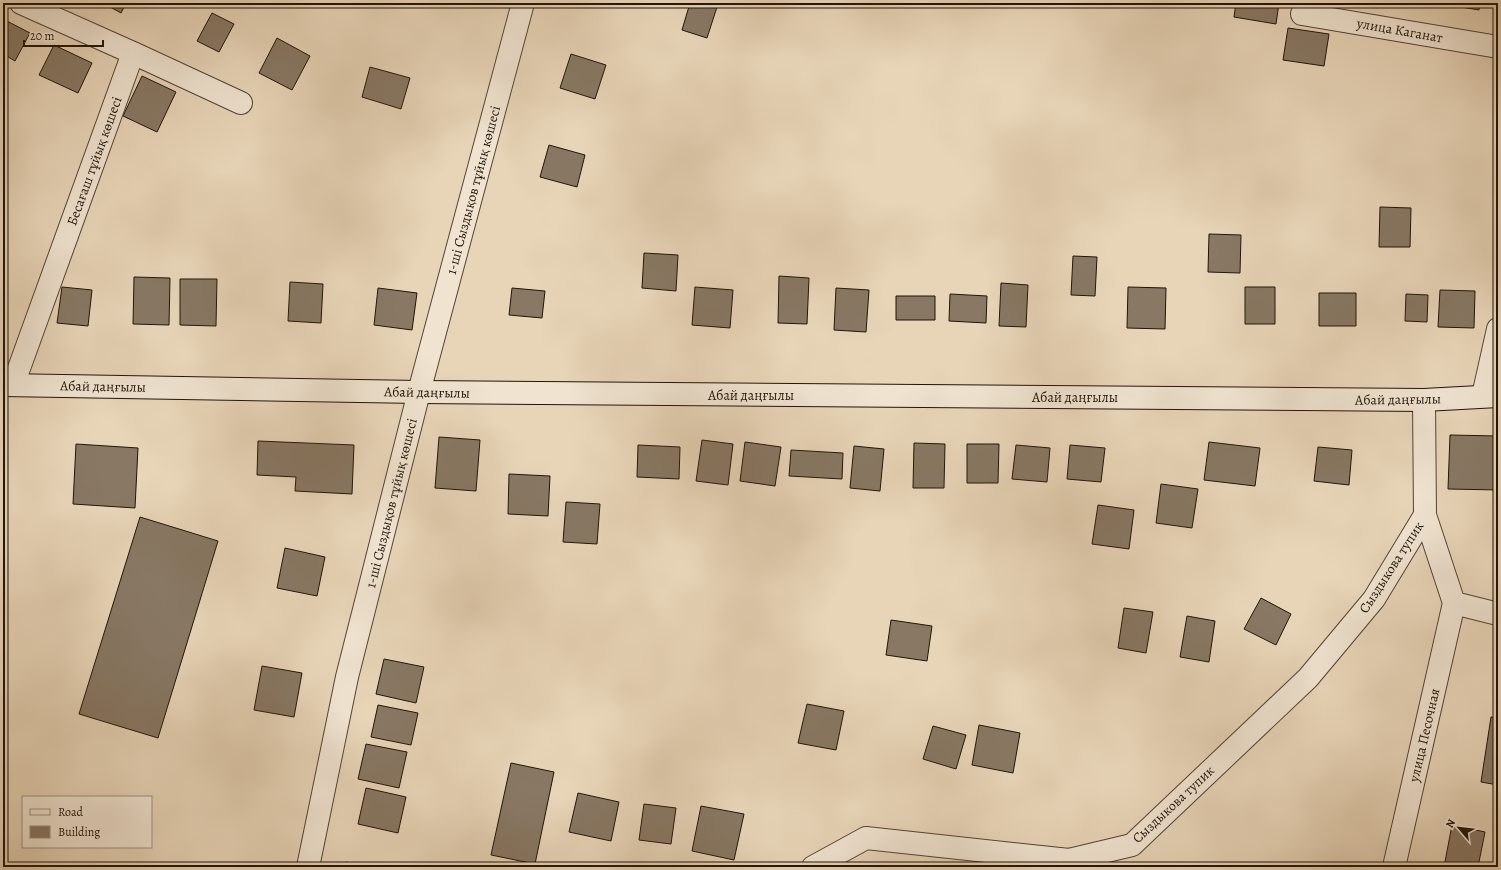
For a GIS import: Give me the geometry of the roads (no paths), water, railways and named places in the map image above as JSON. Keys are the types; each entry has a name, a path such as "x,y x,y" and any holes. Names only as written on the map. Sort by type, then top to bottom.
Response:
{"street":[{"path":"21,3 241,103"},
{"name":"1-ші Сыздықов тұйық көшесі","path":"308,867 347,677 419,392 523,3"},
{"name":"улица Каганат","path":"1302,14 1498,46"},
{"name":"Бесағаш тұйық көшесі","path":"8,385 133,53"},
{"path":"1490,396 1498,329"},
{"name":"Абай даңғылы","path":"8,385 419,392 1424,400 1490,396"},
{"path":"1424,400 1425,515 1454,603 1498,614"},
{"name":"Сыздыкова тупик","path":"813,867 866,838 1069,860 1132,844 1308,678 1374,599 1425,515"},
{"name":"улица Песочная","path":"1394,867 1454,603"}]}
